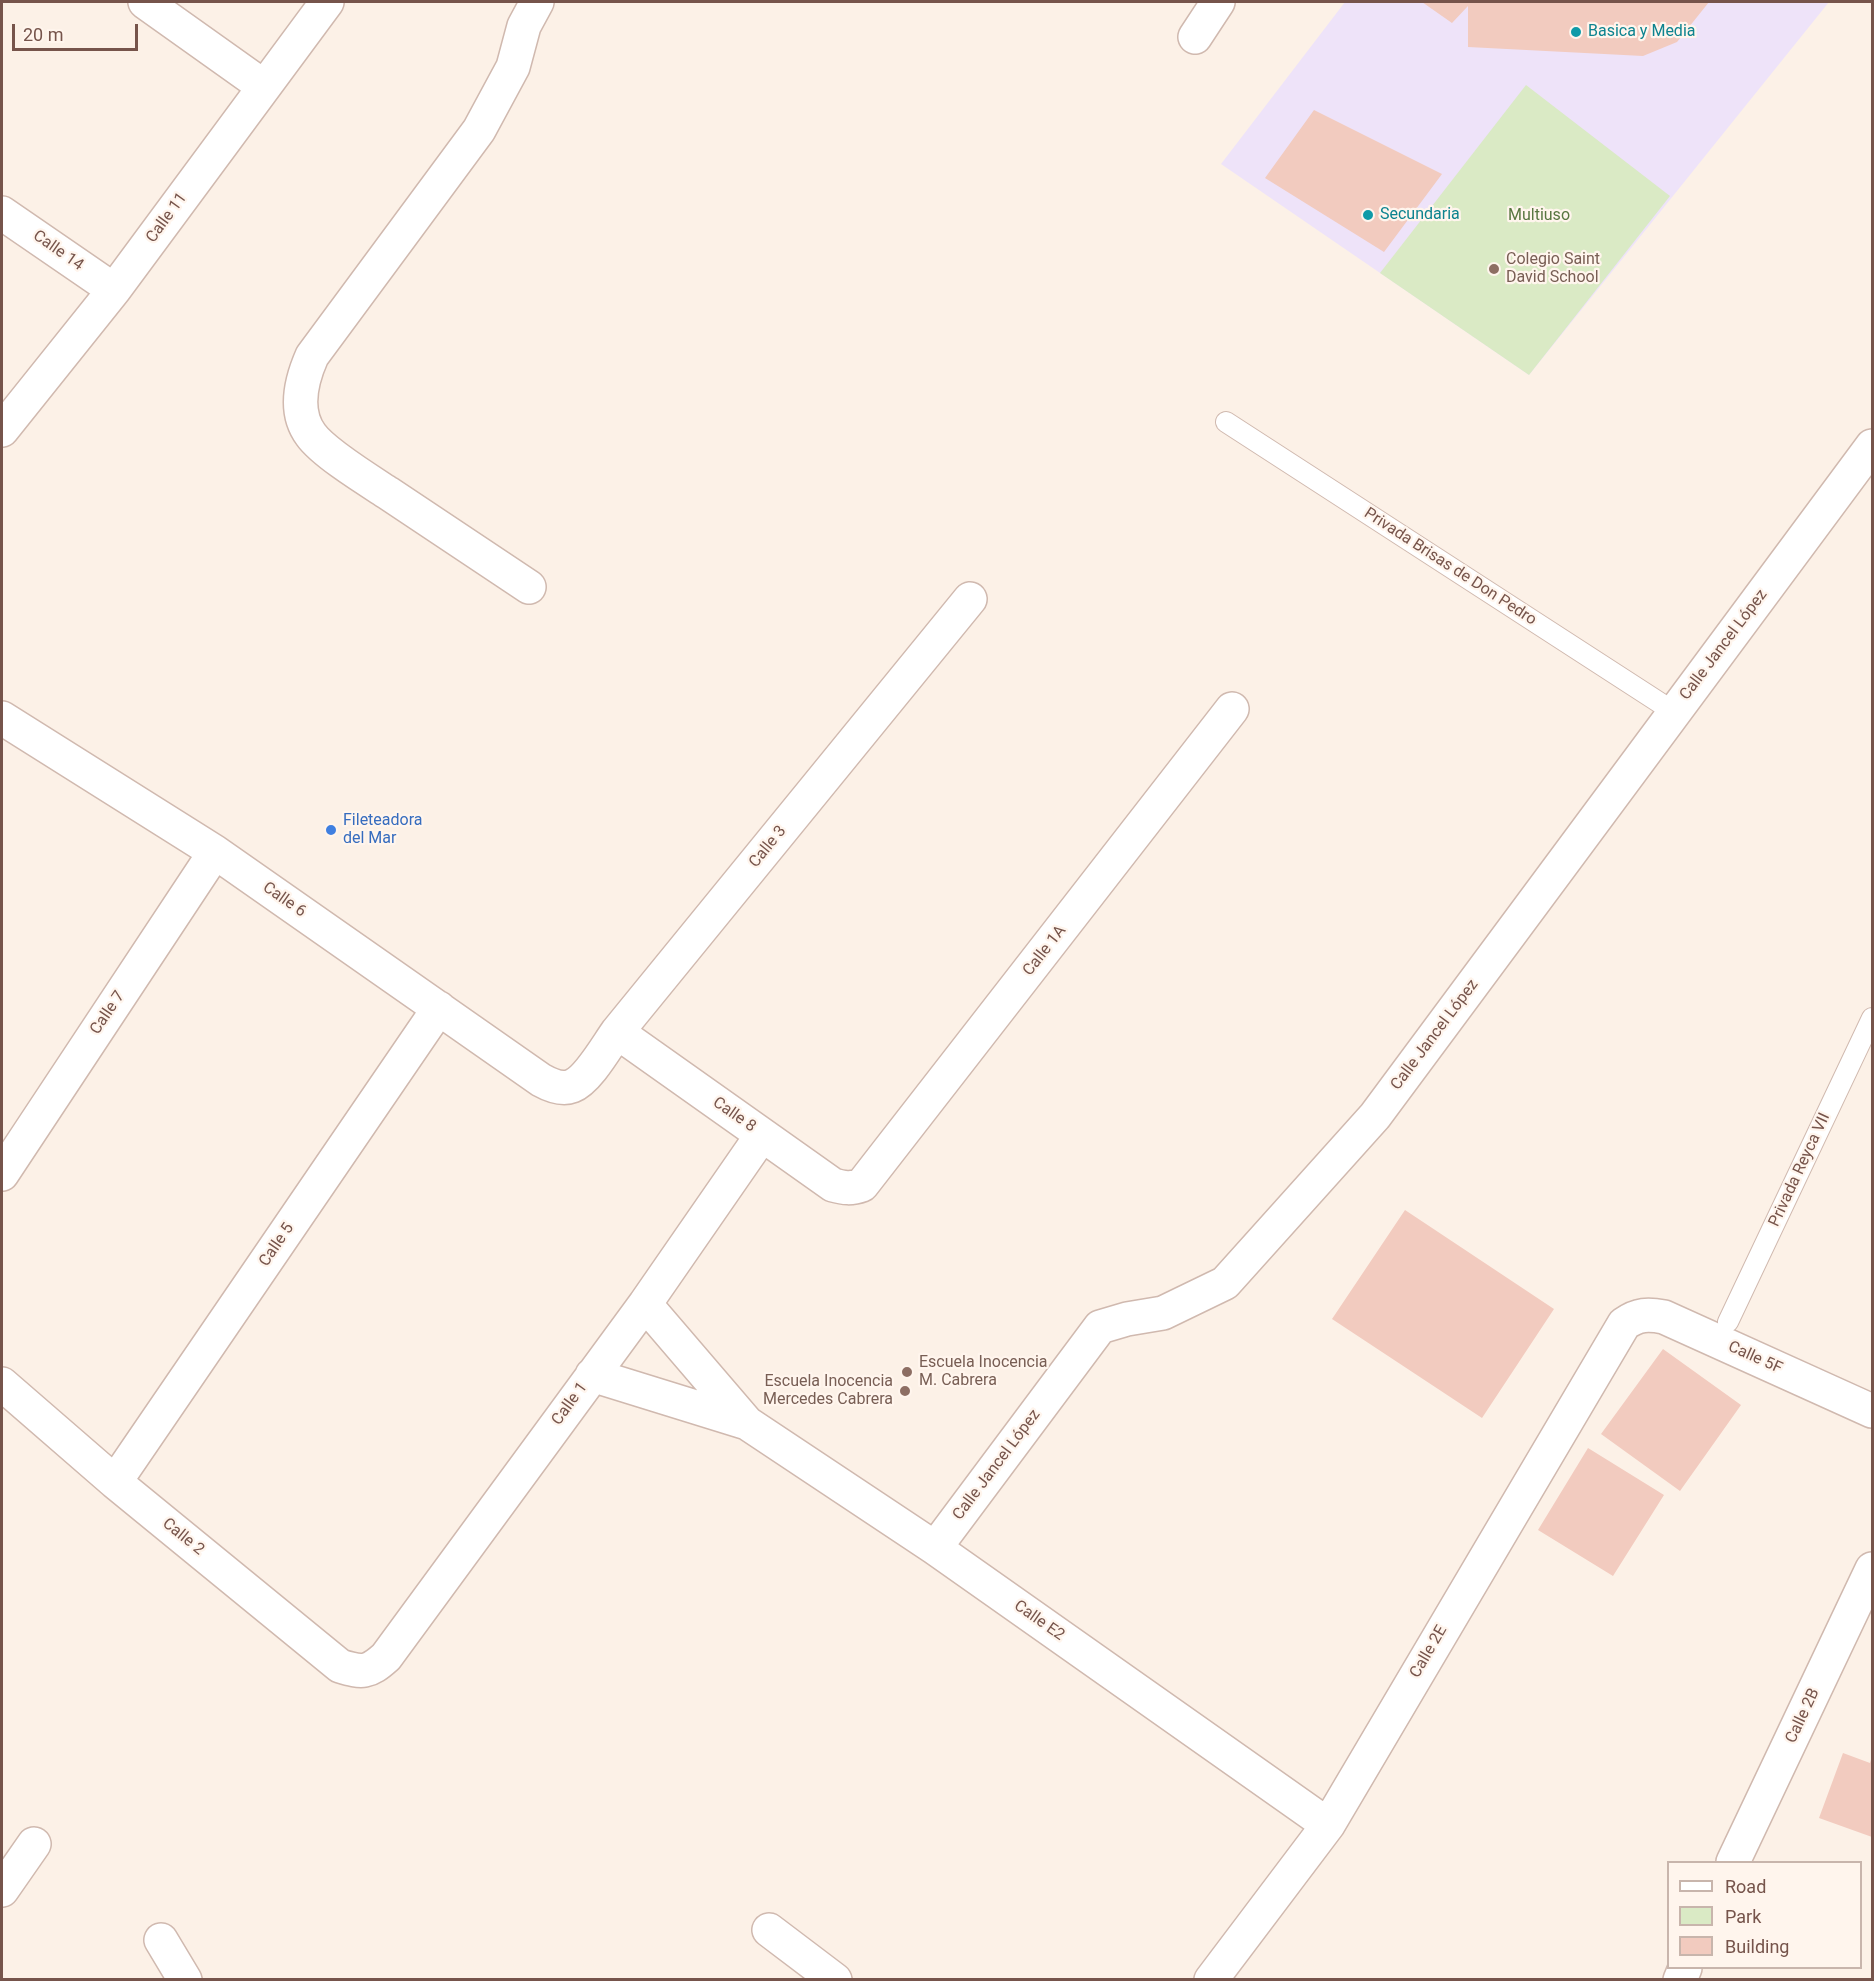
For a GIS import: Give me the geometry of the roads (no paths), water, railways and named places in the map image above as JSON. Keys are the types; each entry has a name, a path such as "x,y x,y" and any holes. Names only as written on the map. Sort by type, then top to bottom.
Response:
{"street":[{"path":"145,2 263,86"},
{"name":"Calle 11","path":"2,430 114,290 327,2"},
{"path":"530,587 365,478 325,448 311,435 299,403 302,383 312,356 479,130 513,67 524,26 537,2"},
{"path":"1195,37 1218,2"},
{"name":"Calle 14","path":"2,213 114,290"},
{"name":"Calle Jancel López","path":"935,1548 1100,1327 1127,1319 1163,1313 1225,1283 1375,1116 1872,446"},
{"name":"Calle 3","path":"562,1088 573,1086 583,1078 617,1032 970,599"},
{"name":"Calle 1A","path":"854,1188 862,1185 870,1176 1232,709"},
{"name":"Calle 6","path":"2,718 215,852 541,1080 562,1088"},
{"name":"Calle 7","path":"2,1174 215,852"},
{"name":"Calle 5","path":"116,1482 439,1008"},
{"name":"Calle 8","path":"617,1032 833,1185 854,1188"},
{"name":"Calle 1","path":"372,1669 386,1657 645,1304 762,1135"},
{"name":"Calle E2","path":"645,1304 747,1423 935,1548 1328,1824"},
{"name":"Calle 5F","path":"1634,1316 1649,1314 1724,1332 1872,1411"},
{"name":"Calle 2E","path":"1211,1980 1328,1824 1617,1334 1624,1323 1634,1316"},
{"name":"Calle E2","path":"592,1375 747,1423"},
{"name":"Calle 2","path":"2,1384 116,1482 340,1666 357,1672 372,1669"},
{"name":"Calle 2B","path":"1734,1861 1872,1569"},
{"path":"2,1890 34,1845"},
{"path":"769,1930 835,1980"},
{"path":"161,1940 185,1980"}],"lane":[{"name":"Privada Brisas de Don Pedro","path":"1226,422 1674,712"},
{"name":"Privada Reyca VII","path":"1724,1332 1872,1018"}],"place":[{"name":"Basica y Media","path":"1576,32"},
{"name":"Secundaria","path":"1368,215"},
{"name":"Colegio Saint David School","path":"1494,269"},
{"name":"Fileteadora del Mar","path":"331,830"},
{"name":"Escuela Inocencia M. Cabrera","path":"907,1372"},
{"name":"Escuela Inocencia Mercedes Cabrera","path":"905,1391"}],"park label":[{"name":"Multiuso","path":"1539,216"}]}
